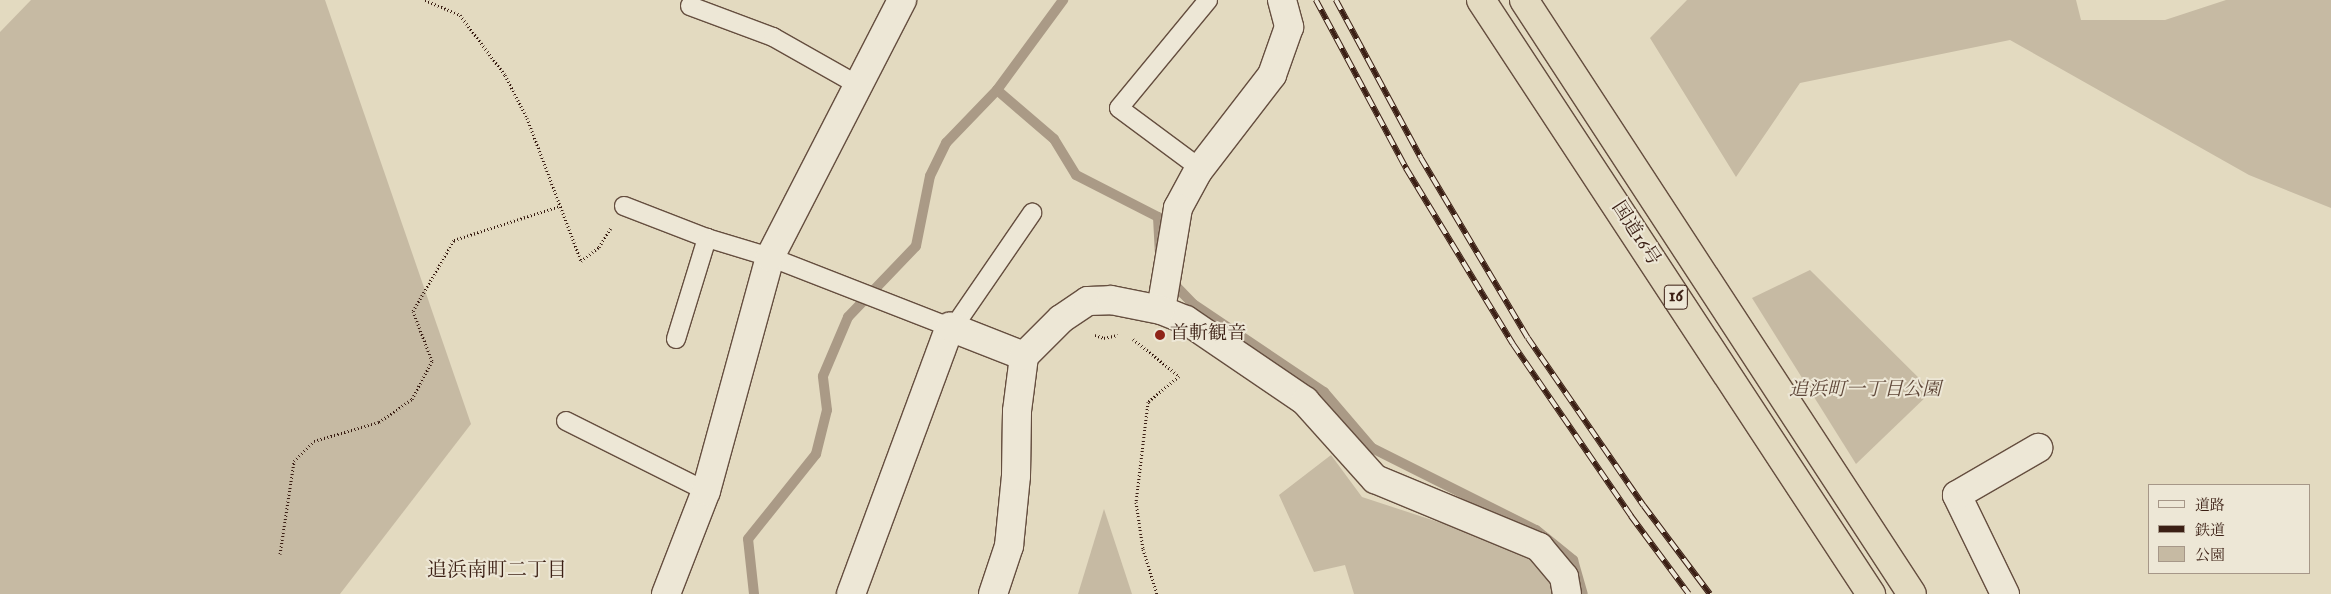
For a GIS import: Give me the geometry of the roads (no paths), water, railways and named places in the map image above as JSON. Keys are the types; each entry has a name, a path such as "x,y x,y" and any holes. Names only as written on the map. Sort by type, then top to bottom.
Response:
{"highway":[{"name":"国道16号","path":"1481,0 1871,594"},
{"name":"国道16号","path":"1524,0 1912,594"}],"street":[{"path":"666,594 706,491 770,257 856,84 902,0"},
{"path":"1161,310 1178,208 1201,168 1272,75 1289,27 1282,0"},
{"path":"993,594 1009,546 1016,476 1017,411 1024,356 1061,319 1088,300 1111,300 1161,310 1186,320 1305,400 1375,479 1539,547 1564,577 1567,594"},
{"path":"851,594 951,328 1024,356"},
{"path":"2005,594 1957,495 2038,448"}],"lane":[{"path":"1201,168 1119,108 1208,0"},
{"path":"690,6 773,37 856,84"},
{"path":"624,206 707,238 770,257 879,302 951,328 1032,213"},
{"path":"676,339 707,238"},
{"path":"566,422 706,491"}],"waterway":[{"path":"754,594 748,539 816,454 827,410 823,376 848,317 916,246 930,176 946,143 997,90 1063,0"},
{"path":"997,90 1054,139 1076,175 1158,217 1160,251"},
{"path":"1170,280 1193,304 1324,392 1372,448 1536,530 1573,560 1583,594"}],"railway":[{"path":"1316,0 1406,168 1513,344 1631,516 1689,594"},
{"path":"1336,0 1421,158 1528,338 1644,506 1710,594"}],"place":[{"name":"首斬観音","path":"1160,335"}],"district":[{"name":"追浜南町二丁目","path":"497,570"}],"park label":[{"name":"追浜町一丁目公園","path":"1865,391"}]}
